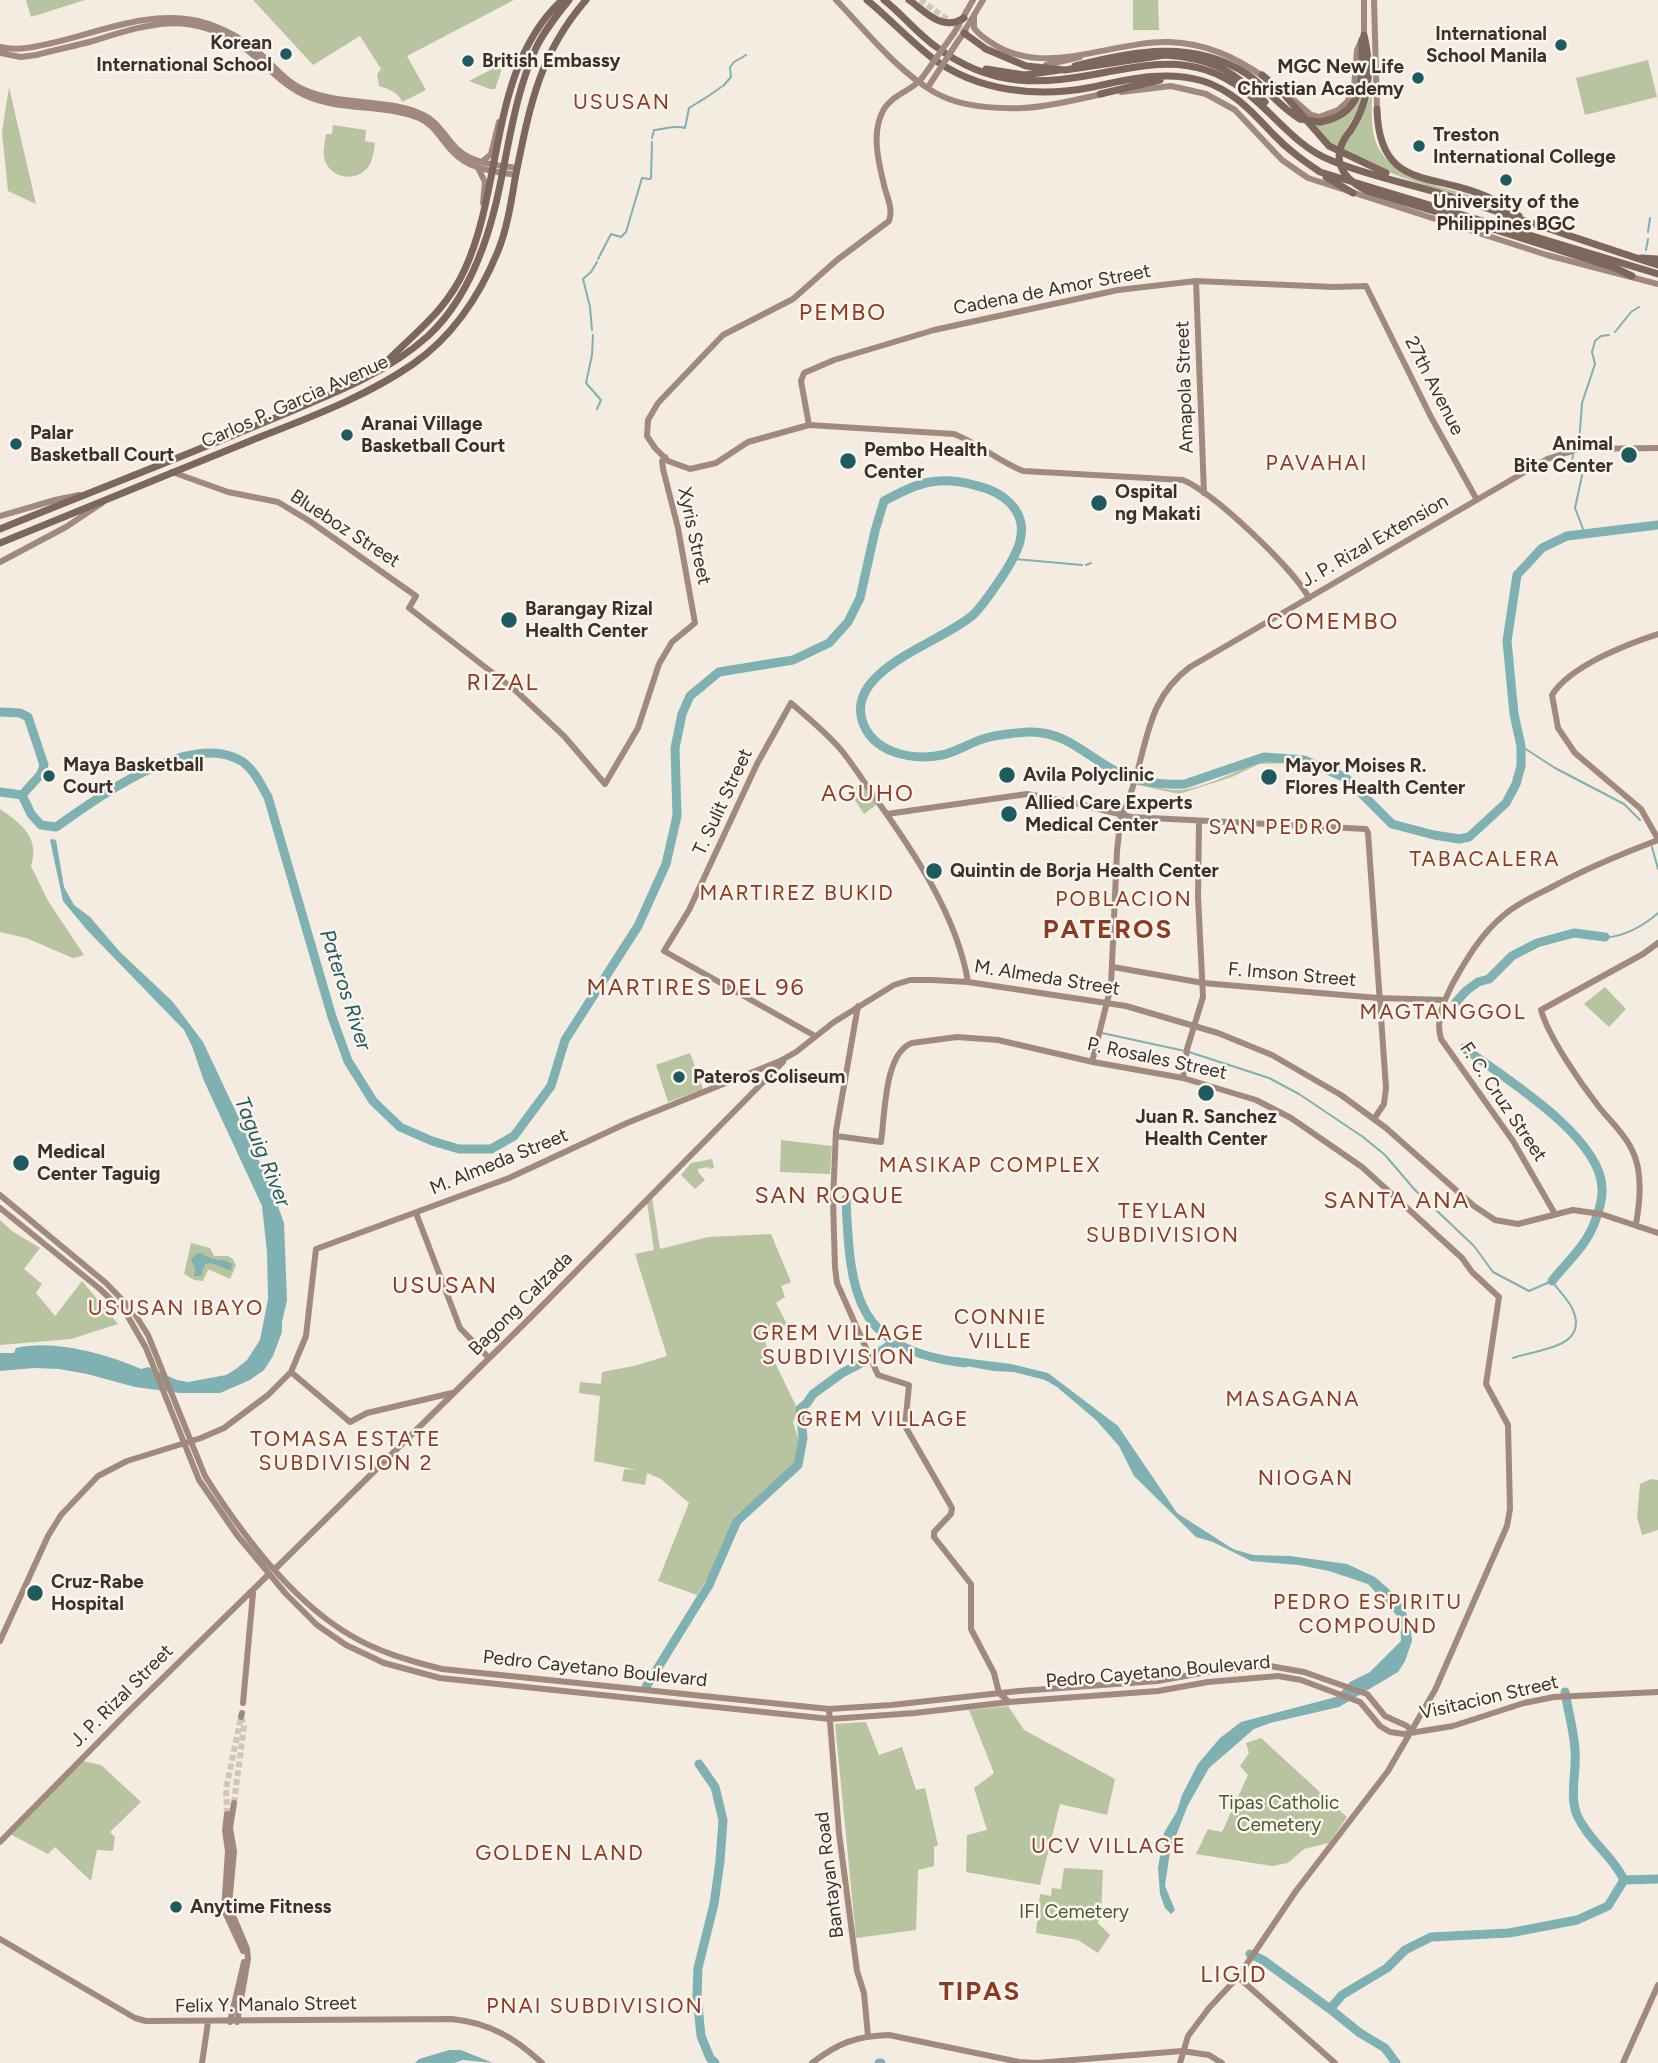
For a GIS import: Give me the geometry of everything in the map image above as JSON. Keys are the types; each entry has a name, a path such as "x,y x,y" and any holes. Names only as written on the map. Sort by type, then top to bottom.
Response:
{"main road":[{"path":"372,376 428,324 443,306 467,264 480,222 511,87 533,34 562,0"},
{"name":"Carlos P. Garcia Avenue","path":"0,529 215,443 372,376 429,335 447,316 464,290 483,248 523,83 537,46 569,0"},
{"name":"Carlos P. Garcia Avenue","path":"0,543 344,401 413,364 436,345 477,294 497,252 505,227 528,117 548,55 568,21 586,0"},
{"path":"867,0 932,58 979,82 1002,89 1040,93 1069,92 1163,75 1190,78 1214,85 1238,99 1292,152 1353,193"},
{"path":"884,0 933,45 992,76 1040,82 1068,80 1146,65 1191,66 1233,82 1254,97 1317,153 1330,160 1528,223 1635,262 1658,274"},
{"path":"909,0 942,23 953,23 964,18"},
{"path":"962,36 1026,66 1065,70 1165,55 1203,60 1227,69 1257,93 1286,127"},
{"path":"958,60 995,72 1024,75 1148,51 1191,52 1216,58 1249,75 1283,108 1300,119 1320,122 1341,115 1357,98 1362,77 1363,38"},
{"path":"1363,38 1368,53 1368,87 1363,110 1341,146 1339,161 1343,173 1355,185 1370,192 1615,268 1632,276"},
{"path":"1262,75 1281,91 1329,146 1381,171 1439,193"},
{"path":"1100,94 1148,81 1190,78"},
{"path":"1377,109 1377,129 1382,146 1386,155 1399,168 1491,198 1528,223"},
{"path":"1320,172 1635,262 1658,265"},
{"path":"1615,268 1658,259"}],"street":[{"path":"835,0 871,37 921,80 940,95 964,104 1025,108 1100,94 1171,86 1206,94 1235,110 1282,160 1297,172 1325,184 1547,255 1658,284"},
{"path":"973,0 964,18 921,80 892,100 878,123 880,168 891,209 889,221 837,260 793,299 723,335 658,403 645,428 647,436 665,457 682,467 701,468 716,463 748,442 809,425 954,434 1023,471 1170,478 1192,484 1204,493 1257,539 1292,574 1309,598"},
{"path":"929,86 983,0"},
{"path":"974,17 973,23 977,32 1016,55 1038,59 1154,43 1187,44 1210,49 1233,58 1262,75 1311,115 1327,116 1347,102 1354,88 1357,50 1363,38 1364,0"},
{"path":"1374,0 1377,109"},
{"path":"0,47 22,50 130,22 161,17 196,21 225,30 250,45 268,65"},
{"path":"0,53 21,57 36,55 145,25 179,24 222,34 295,85 319,95 391,106 425,116 443,130 459,151 479,165 517,171"},
{"path":"1046,65 1095,52"},
{"path":"479,165 491,154 511,87"},
{"path":"479,165 485,184 480,222"},
{"name":"Cadena de Amor Street","path":"809,425 801,381 804,373 817,366 961,323 1122,290 1196,281 1366,286"},
{"name":"Amapola Street","path":"1196,281 1204,493"},
{"name":"27th Avenue","path":"1366,286 1431,417 1477,500"},
{"name":"J. P. Rizal Extension","path":"1092,1062 1108,1003 1121,816 1152,714 1160,698 1183,673 1544,460 1579,449 1658,447"},
{"name":"Xyris Street","path":"605,784 638,728 659,664 672,642 695,623 678,528 663,469 662,461 665,457"},
{"name":"Blueboz Street","path":"172,472 228,492 278,502 416,596 409,608 516,691 564,736 605,784"},
{"path":"0,516 55,499 80,495"},
{"path":"0,562 66,527 107,500"},
{"path":"1658,634 1620,647 1576,673 1552,693 1558,728 1575,753 1641,809 1658,839"},
{"name":"T. Sulit Street","path":"815,1036 664,951 689,909 757,764 791,703 841,750 887,814"},
{"path":"968,982 959,947 929,879 887,814 1027,794 1071,802 1121,816 1366,830 1386,1097 1374,1119"},
{"path":"1183,1078 1187,1049 1203,997 1198,897 1199,822"},
{"name":"F. C. Cruz Street","path":"1555,1214 1513,1141 1441,1039 1438,1031 1440,1016 1445,1000 1474,948 1503,915 1518,904 1596,864 1658,839"},
{"path":"1636,1224 1639,1191 1637,1164 1632,1150 1584,1088 1541,1010 1658,943"},
{"name":"F. Imson Street","path":"1112,967 1203,983 1378,998 1445,1000"},
{"name":"M. Almeda Street","path":"291,1372 302,1350 308,1326 314,1251 509,1178 627,1123 787,1058 858,1006 894,985 910,980 968,982 1108,1003 1196,1025 1255,1048 1341,1094 1374,1119 1474,1206 1495,1220 1518,1224 1573,1210 1588,1211 1658,1233"},
{"path":"858,1006 836,1136 833,1199 837,1283 878,1375 909,1385 906,1428 952,1508 951,1514 934,1532 934,1537 971,1584 971,1629 994,1673 999,1693 1009,1702"},
{"name":"P. Rosales Street","path":"836,1136 881,1142 892,1066 901,1050 909,1044 972,1037 1183,1078 1256,1100 1291,1118 1386,1188 1462,1258 1472,1272 1499,1297 1486,1384 1508,1425 1510,1509 1507,1526 1435,1690 1412,1731"},
{"name":"Bagong Calzada","path":"275,1569 787,1058"},
{"name":"Pedro Cayetano Boulevard","path":"0,1195 125,1301 142,1322 170,1400"},
{"name":"Pedro Cayetano Boulevard","path":"0,1208 100,1289 127,1315 170,1400 199,1480 213,1503 268,1575 313,1621 346,1645 384,1663 440,1678 830,1719 1158,1691 1264,1676 1301,1680 1333,1691 1360,1702 1376,1723 1390,1732 1404,1734 1412,1731 1385,1716 1365,1693 1304,1672 1270,1666 1207,1672 1158,1681 830,1709 473,1672 422,1664 387,1653 352,1636 322,1616 275,1569 219,1498 187,1442"},
{"path":"416,1213 460,1328 489,1358"},
{"path":"100,1289 106,1283"},
{"path":"0,1641 48,1536 61,1515 98,1476 116,1465 218,1431 268,1395 291,1372 350,1422 367,1413 454,1393"},
{"path":"262,1567 270,1562"},
{"name":"J. P. Rizal Street","path":"0,1842 268,1575"},
{"path":"243,1703 253,1591"},
{"name":"Visitacion Street","path":"1412,1731 1433,1731 1524,1703 1561,1696 1658,1692"},
{"name":"Bantayan Road","path":"830,1709 839,1833 857,1971 864,1993 868,2036"},
{"path":"1180,2063 1188,2036 1238,1977 1296,1891 1388,1771 1412,1731"},
{"path":"234,1803 230,1828 234,1851 229,1906 247,1949 248,1959 234,2022"},
{"path":"227,1814 225,1830 228,1851 224,1910 241,1946 244,1960 234,2022"},
{"name":"Felix Y. Manalo Street","path":"0,1938 135,2018 160,2022 470,2021 511,2037 542,2063"},
{"path":"1238,1977 1335,2063"},
{"path":"1623,2063 1658,1985"},
{"path":"202,2063 208,2022"},
{"path":"812,2063 836,2045 868,2036 904,2037 1019,2062 1037,2063 1182,2051 1199,2052 1222,2063"}],"green space":[{"path":"26,0 85,0 31,17"},
{"path":"253,0 514,0 407,56 426,90 402,102 396,93 379,86 377,74 381,69 360,36 313,65"},
{"path":"1133,0 1158,0 1159,30 1133,30"},
{"path":"1648,60 1657,97 1585,115 1576,78"},
{"path":"504,63 495,89 469,81"},
{"path":"1365,78 1362,103 1340,140 1357,125 1372,92 1374,136 1380,151 1390,163 1419,180 1482,199 1482,204 1401,177 1329,145 1298,105 1322,125 1331,123 1346,115 1356,103"},
{"path":"9,87 36,204 8,191 2,132"},
{"path":"333,125 366,130 365,141 375,143 370,164 360,174 347,177 340,175 329,168 325,161 326,134 332,134"},
{"path":"1261,760 1298,760 1300,763 1259,764 1232,777 1179,794 1138,785 1139,782 1172,790 1194,788"},
{"path":"862,783 876,805 864,814 849,791"},
{"path":"0,809 27,833 33,847 31,866 48,901 84,955 73,958 26,938 0,932"},
{"path":"1605,987 1626,1009 1609,1027 1584,1004"},
{"name":"Pateros Coliseum","path":"690,1053 703,1089 668,1102 656,1065"},
{"path":"781,1140 832,1146 830,1174 780,1172"},
{"path":"712,1159 714,1168 698,1169 705,1180 695,1189 681,1175 691,1163"},
{"path":"652,1197 660,1249 708,1237 771,1234 791,1282 781,1286 785,1297 776,1303 787,1324 763,1338 798,1410 793,1422 799,1441 794,1465 734,1517 708,1577 697,1595 658,1581 689,1503 661,1479 647,1473 645,1485 622,1481 624,1469 637,1470 594,1461 600,1396 579,1393 580,1382 601,1384 602,1372 667,1356 635,1254 654,1250 647,1203"},
{"path":"0,1220 12,1231 40,1248 24,1269 42,1284 36,1293 55,1316 82,1281 118,1324 71,1339 0,1345"},
{"path":"191,1243 210,1248 214,1256 227,1256 232,1259 236,1265 230,1279 210,1270 203,1281 194,1280 184,1274"},
{"path":"1651,1479 1658,1480 1658,1530 1642,1535 1637,1517 1640,1484"},
{"path":"1008,1706 1024,1730 1115,1779 1107,1815 1060,1804 1040,1885 966,1872 967,1835 987,1830 974,1788 994,1773 969,1710"},
{"path":"866,1722 879,1755 902,1747 916,1790 925,1788 938,1845 934,1847 934,1866 918,1870 916,1930 856,1938 835,1724"},
{"name":"Tipas Catholic Cemetery","path":"1261,1738 1347,1817 1329,1843 1304,1849 1288,1863 1272,1866 1196,1854 1208,1829 1222,1832 1248,1775 1240,1766 1249,1753 1246,1743"},
{"path":"82,1761 101,1765 141,1802 110,1832 115,1837 113,1851 97,1850 91,1881 55,1847 48,1854 10,1834"},
{"name":"IFI Cemetery","path":"1064,1868 1103,1870 1098,1923 1110,1935 1098,1953 1078,1940 1036,1933 1040,1894 1051,1896 1052,1888 1061,1889"}],"water":[{"path":"50,840 56,840 64,887 74,905 90,917 120,952 173,1002 203,1042 270,1184 284,1223 287,1300 282,1332 273,1356 264,1370 250,1380 220,1393 180,1393 135,1387 59,1369 0,1371 0,1353 14,1353 16,1348 46,1345 96,1353 141,1369 148,1367 188,1382 226,1375 247,1360 260,1340 268,1299 262,1206 204,1081 192,1046 184,1030 87,930 63,901"},
{"path":"201,1253 232,1264 231,1271 212,1263 205,1264 201,1276 194,1276 195,1268 191,1260"},
{"path":"955,1357 1011,1364 1048,1373 1118,1426 1177,1513 1233,1549 1253,1555 1290,1556 1347,1564 1375,1577 1400,1599 1410,1622 1412,1641 1398,1672 1339,1707 1254,1729 1209,1768 1188,1805 1170,1851 1165,1886 1175,1910 1171,1914 1165,1908 1160,1894 1158,1868 1164,1833 1198,1764 1220,1738 1241,1722 1336,1697 1350,1682 1370,1672 1401,1641 1400,1619 1368,1584 1329,1571 1299,1565 1251,1561 1213,1542 1196,1537 1134,1476 1119,1446 1096,1420 1057,1387 1045,1380 1014,1372 954,1364"},
{"path":"449,2050 461,2050 493,2063 463,2060 454,2063 415,2063 419,2059"}],"waterway":[{"path":"723,86 731,77 730,67 746,55"},
{"path":"652,138 654,130 685,128 689,108 721,87"},
{"path":"598,259 611,234 621,237 626,232 642,178 651,178 652,142"},
{"path":"1648,232 1650,218"},
{"path":"1646,250 1648,239"},
{"path":"592,330 583,279 597,262"},
{"path":"1615,332 1631,312 1639,307"},
{"path":"593,335 586,383 601,400 597,409"},
{"path":"1579,444 1582,403 1595,364 1592,352 1595,341 1601,336 1609,335"},
{"path":"1573,454 1572,462 1583,471 1575,508 1585,534"},
{"name":"Pateros River","path":"56,827 120,785 172,760 198,754 222,754 243,762 268,797 332,1017 348,1061 373,1101 400,1127 432,1141 459,1149 491,1149 514,1136 551,1086 565,1040 638,926 666,864 677,816 675,748 682,714 690,696 719,672 793,660 829,643 848,622 860,598 884,501 928,482 961,482 989,489 1003,497 1014,507 1021,529 1020,540 1011,563 974,614 902,658 869,685 861,702 862,720 874,740 884,747 906,755 930,757 948,754 991,737 1023,732 1042,733 1078,747 1130,778 1170,784 1185,784 1264,757 1304,760 1346,778 1392,824 1459,839 1469,837 1506,803 1516,784 1521,766 1521,746 1514,714 1507,641 1517,575 1542,548 1567,536 1658,525"},
{"path":"1015,559 1082,565"},
{"path":"1086,565 1091,563"},
{"path":"0,712 20,713 28,717 44,765 41,774 22,795"},
{"path":"1521,746 1555,768 1624,804 1640,820"},
{"path":"0,792 22,795"},
{"path":"22,795 31,814 41,825 56,827"},
{"path":"1652,847 1658,869"},
{"path":"1605,937 1633,930 1658,913"},
{"path":"1456,1002 1478,982 1489,979 1512,956 1537,943 1574,933 1605,937"},
{"path":"1102,1033 1185,1051"},
{"path":"1464,1048 1546,1109 1585,1147 1597,1167 1602,1192 1594,1224 1581,1247 1552,1281"},
{"path":"1189,1052 1269,1078 1299,1094 1363,1137 1385,1155 1415,1190 1474,1246 1493,1272 1529,1291 1552,1281 1572,1308 1576,1321 1574,1331 1559,1345 1513,1358"},
{"path":"846,1199 851,1263 856,1290 866,1312 880,1331 901,1345 928,1356 965,1363"},
{"path":"646,1687 709,1585 737,1521 798,1465 803,1438 800,1409 813,1394 842,1373 893,1343"},
{"path":"1565,1692 1574,1743 1573,1791 1577,1815 1624,1880"},
{"path":"699,1764 715,1787 723,1820 714,1904 698,1968 697,1996 701,2036 710,2058 715,2063"},
{"path":"1624,1880 1658,1879"},
{"path":"1396,2063 1385,2048 1360,2033 1330,2009 1342,1995 1387,1968 1405,1950 1431,1937 1509,1933 1577,1920 1608,1906 1624,1880"},
{"path":"1250,1954 1263,1960 1330,2009"}],"tunnel":[{"path":"920,0 968,34"},
{"path":"227,1814 226,1789 241,1717"},
{"path":"234,1803 244,1726 242,1719"}],"place":[{"name":"International School Manila","path":"1561,45"},
{"name":"Korean International School","path":"286,54"},
{"name":"British Embassy","path":"468,61"},
{"name":"MGC New Life Christian Academy","path":"1418,78"},
{"name":"Treston International College","path":"1419,146"},
{"name":"University of the Philippines BGC","path":"1506,180"},
{"name":"Aranai Village Basketball Court","path":"347,435"},
{"name":"Palar Basketball Court","path":"16,444"},
{"name":"Animal Bite Center","path":"1629,455"},
{"name":"Pembo Health Center","path":"848,461"},
{"name":"Ospital ng Makati","path":"1099,503"},
{"name":"Barangay Rizal Health Center","path":"509,620"},
{"name":"Avila Polyclinic","path":"1007,775"},
{"name":"Maya Basketball Court","path":"49,776"},
{"name":"Mayor Moises R. Flores Health Center","path":"1269,777"},
{"name":"Allied Care Experts Medical Center","path":"1009,814"},
{"name":"Quintin de Borja Health Center","path":"934,871"},
{"name":"Pateros Coliseum","path":"679,1077"},
{"name":"Juan R. Sanchez Health Center","path":"1206,1093"},
{"name":"Medical Center Taguig","path":"21,1163"},
{"name":"Cruz-Rabe Hospital","path":"35,1593"},
{"name":"Anytime Fitness","path":"176,1907"}],"district":[{"name":"USUSAN","path":"622,103"},
{"name":"PEMBO","path":"843,313"},
{"name":"PAVAHAI","path":"1317,464"},
{"name":"COMEMBO","path":"1333,622"},
{"name":"RIZAL","path":"503,683"},
{"name":"AGUHO","path":"868,794"},
{"name":"SAN PEDRO","path":"1276,828"},
{"name":"TABACALERA","path":"1485,860"},
{"name":"MARTIREZ BUKID","path":"797,894"},
{"name":"POBLACION","path":"1124,900"},
{"name":"PATEROS","path":"1108,930"},
{"name":"MARTIRES DEL 96","path":"696,988"},
{"name":"MAGTANGGOL","path":"1443,1013"},
{"name":"MASIKAP COMPLEX","path":"990,1166"},
{"name":"SAN ROQUE","path":"830,1196"},
{"name":"SANTA ANA","path":"1397,1201"},
{"name":"TEYLAN SUBDIVISION","path":"1163,1224"},
{"name":"USUSAN","path":"445,1286"},
{"name":"USUSAN IBAYO","path":"176,1309"},
{"name":"CONNIE VILLE","path":"1001,1330"},
{"name":"GREM VILLAGE SUBDIVISION","path":"839,1346"},
{"name":"MASAGANA","path":"1293,1400"},
{"name":"GREM VILLAGE","path":"883,1420"},
{"name":"TOMASA ESTATE SUBDIVISION 2","path":"346,1452"},
{"name":"NIOGAN","path":"1306,1479"},
{"name":"PEDRO ESPIRITU COMPOUND","path":"1368,1615"},
{"name":"UCV VILLAGE","path":"1109,1847"},
{"name":"GOLDEN LAND","path":"560,1854"},
{"name":"LIGID","path":"1234,1975"},
{"name":"TIPAS","path":"980,1992"},
{"name":"PNAI SUBDIVISION","path":"595,2007"}],"water label":[{"name":"Taguig River","path":"262,1152"}]}
